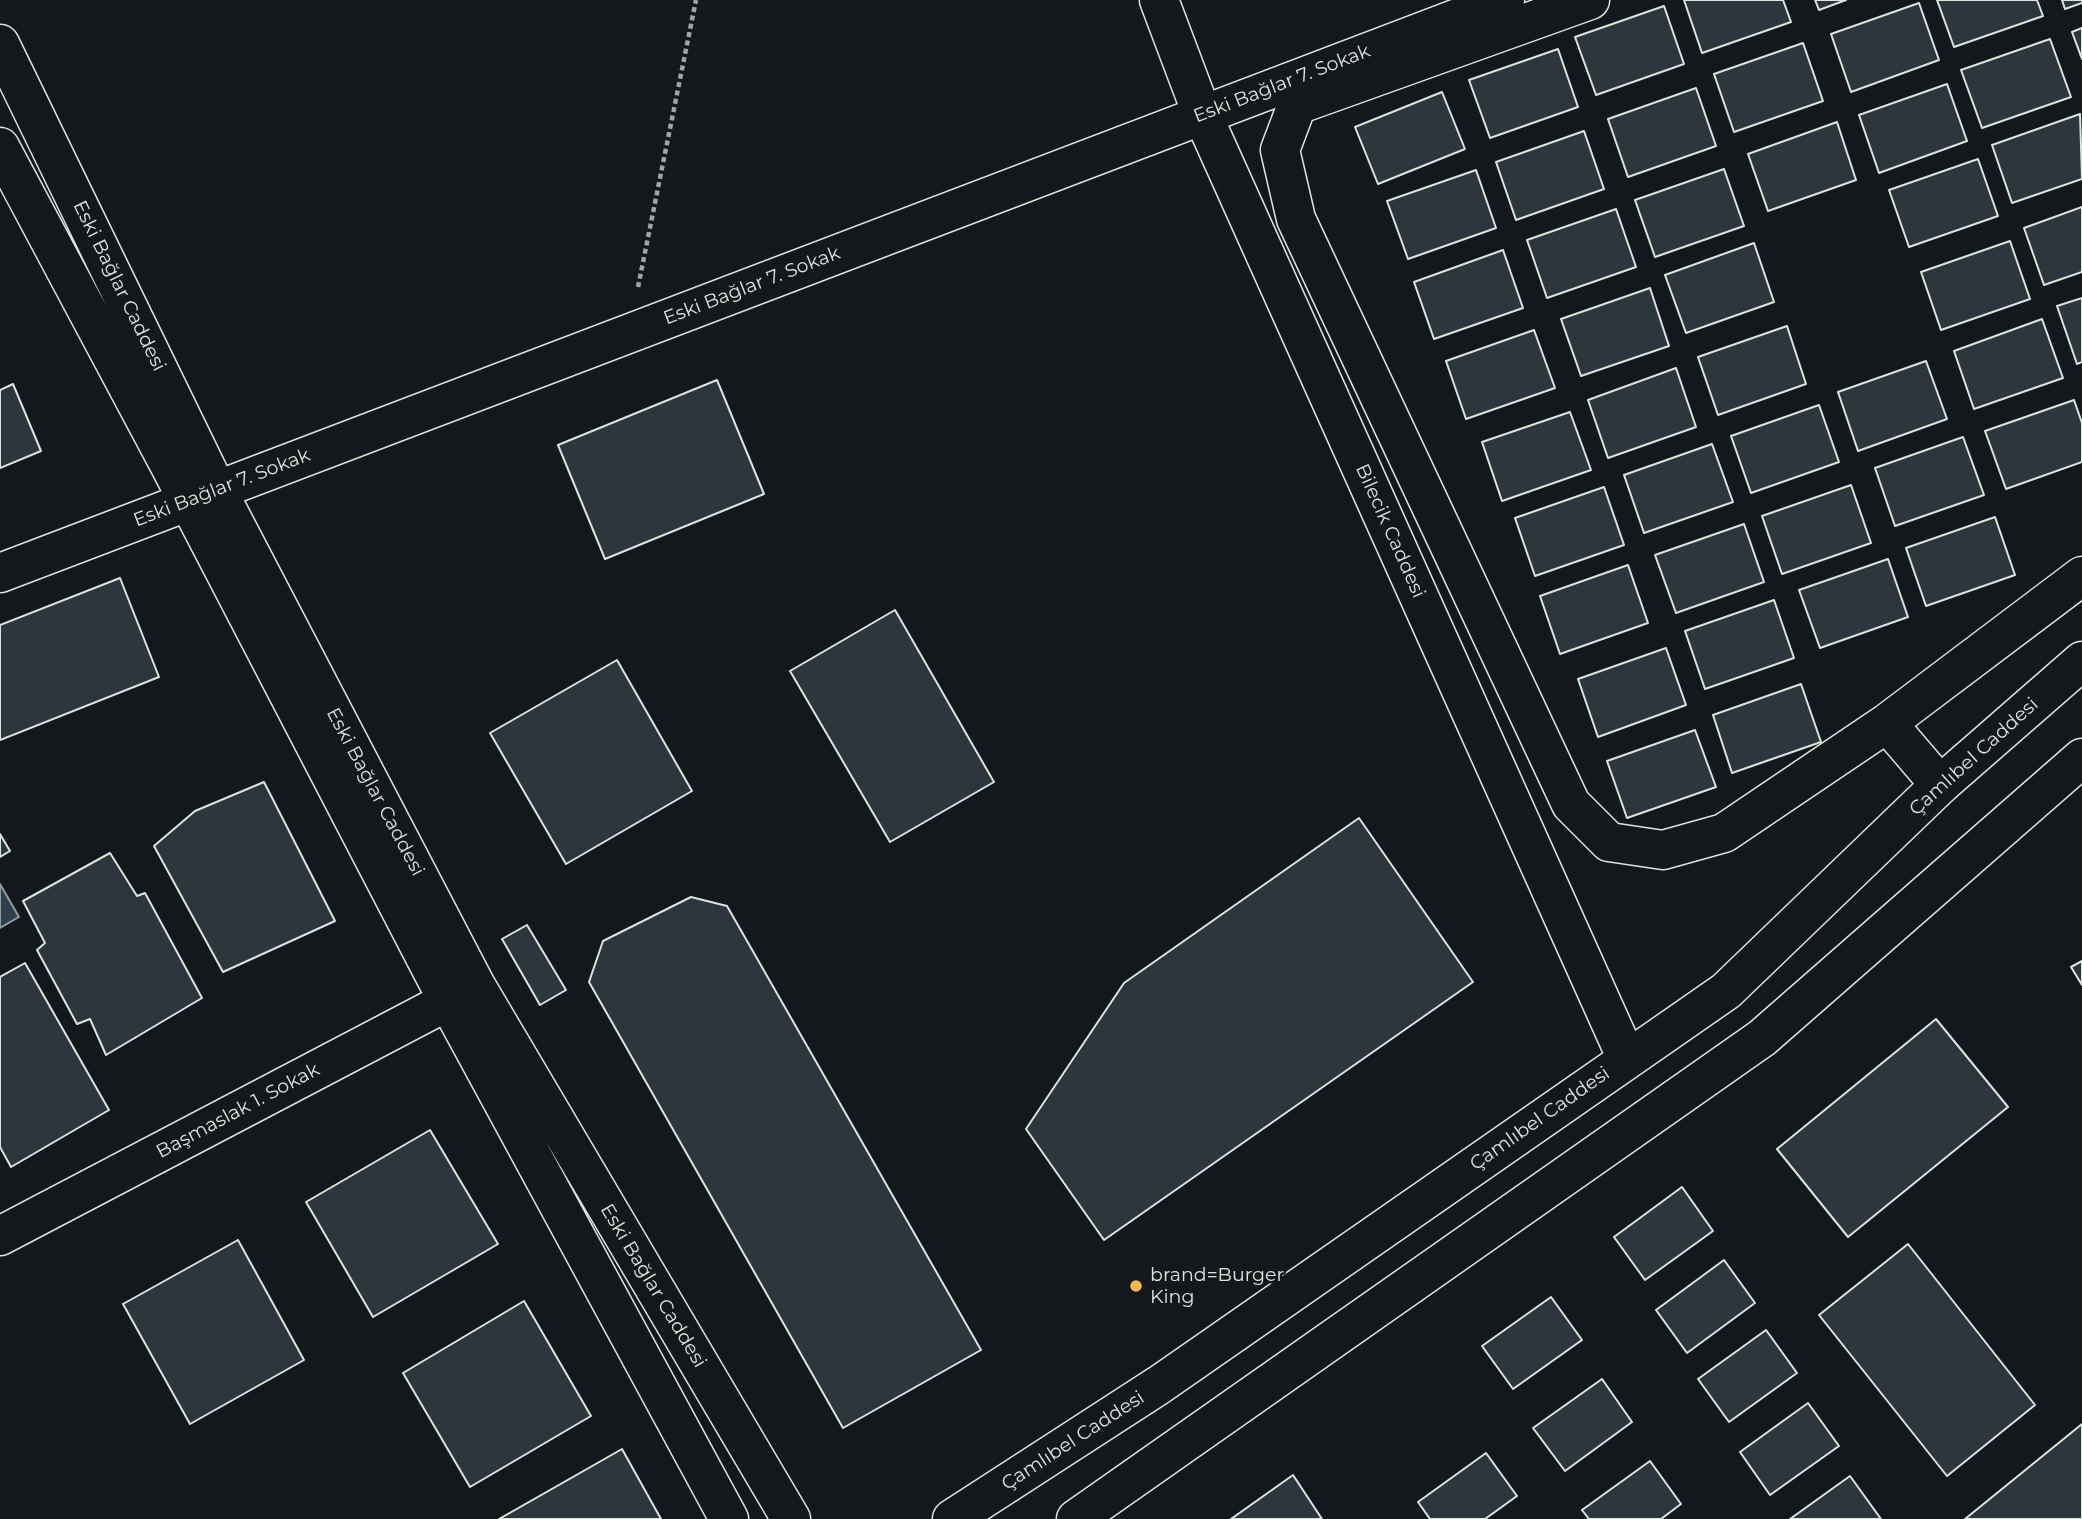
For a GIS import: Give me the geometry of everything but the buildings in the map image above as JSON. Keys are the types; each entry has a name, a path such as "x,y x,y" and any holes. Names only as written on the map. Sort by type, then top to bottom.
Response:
{"street":[{"name":"Bilecik Caddesi","path":"1159,0 1202,114 1627,1059"},
{"name":"Eski Bağlar 7. Sokak","path":"0,573 1505,0"},
{"path":"1590,0 1297,104 1280,150 1296,219 1571,804 1609,842 1663,850 1724,833 1887,723 2082,576"},
{"name":"Eski Bağlar Caddesi","path":"0,44 202,495"},
{"name":"Eski Bağlar Caddesi","path":"0,147 202,495 462,994 729,1519"},
{"name":"Çamlıbel Caddesi","path":"952,1519 1159,1385 1726,991 1940,785 2082,661"},
{"path":"1887,723 1940,785"},
{"path":"1076,1519 1762,1038 2082,758"},
{"name":"Eski Bağlar Caddesi","path":"462,994 791,1519"},
{"name":"Başmaslak 1. Sokak","path":"0,1236 462,994"}],"path":[{"path":"629,333 696,0"}],"water":[{"path":"0,884 19,917 0,928"}],"place":[{"name":"brand=Burger King","path":"1136,1286"}]}
